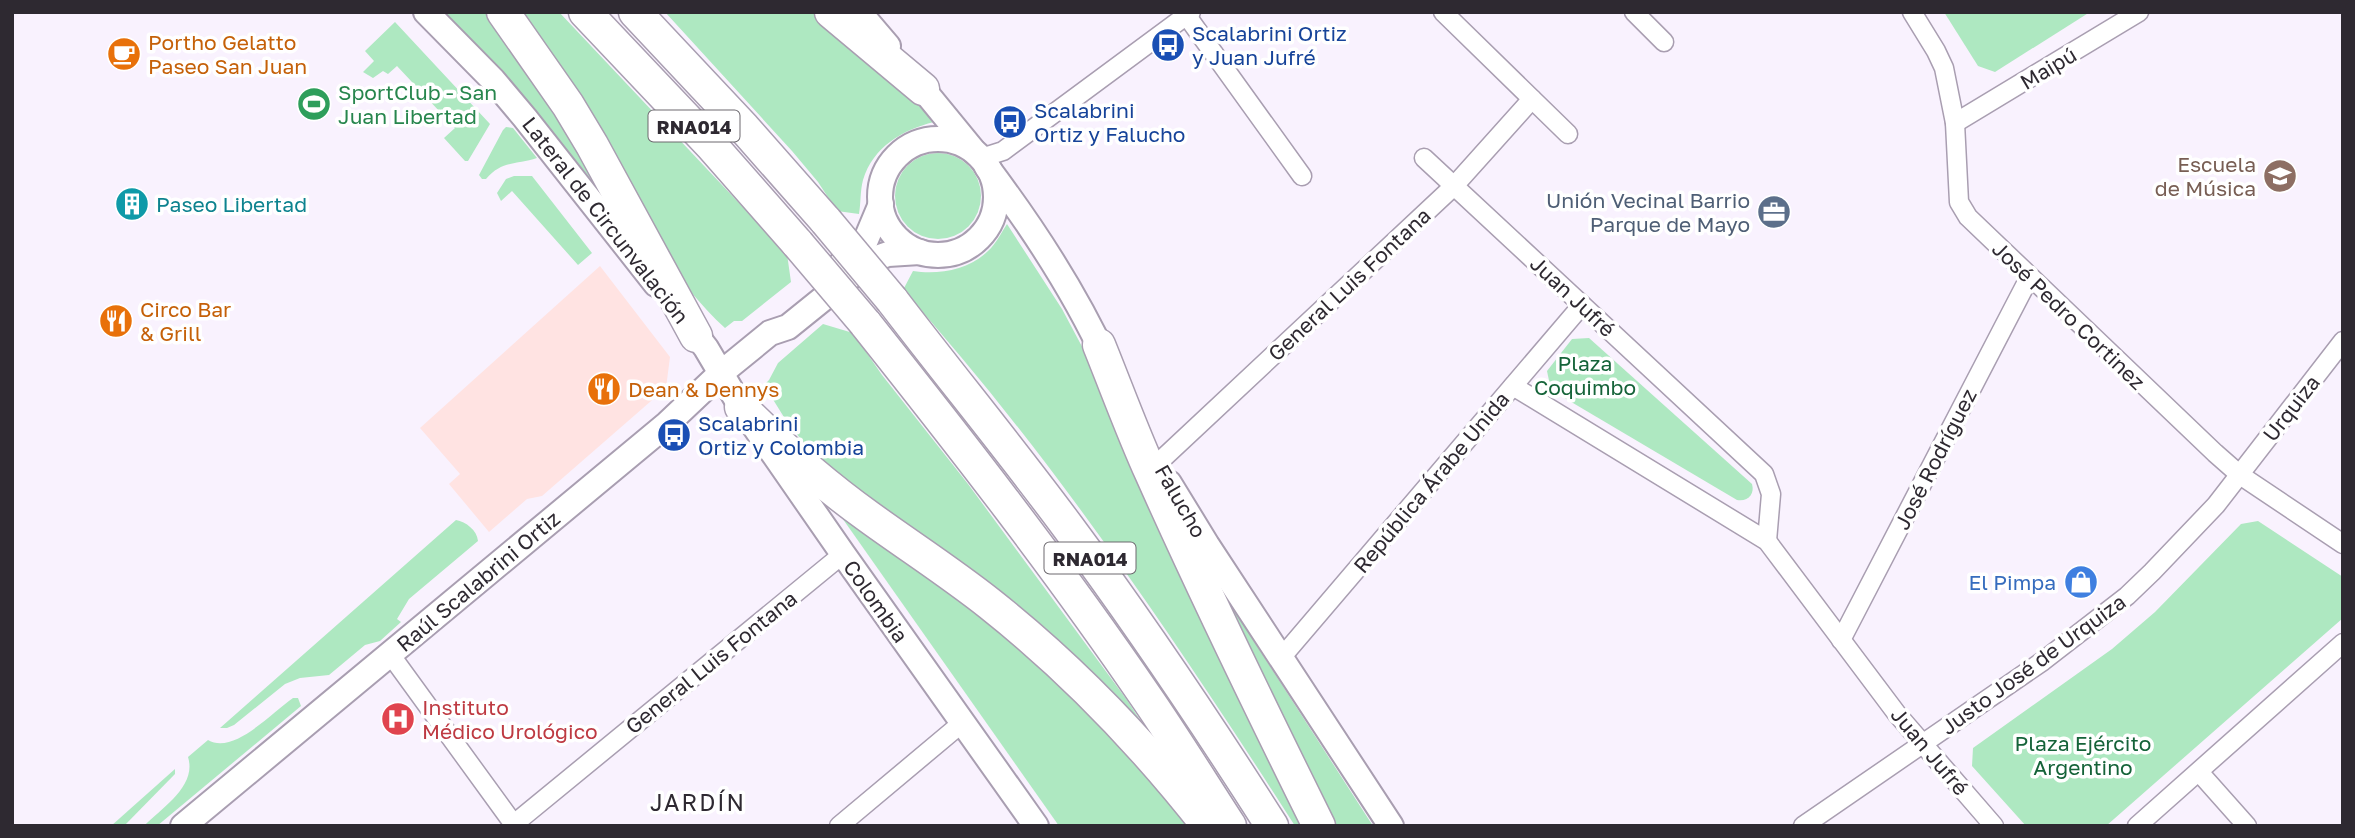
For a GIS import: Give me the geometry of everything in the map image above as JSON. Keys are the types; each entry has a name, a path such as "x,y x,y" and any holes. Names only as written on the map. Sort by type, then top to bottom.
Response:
{"highway":[{"path":"503,12 592,145 696,336"},
{"name":"RNA014","path":"585,12 711,145 798,244 957,438 1152,706 1230,826"},
{"name":"RNA014","path":"635,12 826,221 985,418 1104,577 1272,826"},
{"path":"831,12 923,89"},
{"path":"1099,345 1184,546 1318,826"},
{"path":"741,407 777,443 828,486 960,581 1043,648 1127,730 1172,780 1208,826"}],"street":[{"name":"Lateral de Circunvalación","path":"426,12 493,80 525,118 696,336 721,373"},
{"name":"Falucho","path":"859,12 981,159 1030,224 1099,345 1158,463 1191,520 1391,826"},
{"path":"1443,12 1568,134"},
{"path":"1634,12 1664,42"},
{"name":"José Pedro Cortinez","path":"1912,12 1944,68 1955,122 1959,202 1968,217 2029,278 2240,475 2343,544"},
{"name":"Maipú","path":"1955,122 2139,12"},
{"path":"981,159 1003,151 1187,13 1302,176"},
{"name":"General Luis Fontana","path":"1158,463 1454,186 1532,99"},
{"path":"943,139 960,143 981,159 996,191 995,205 985,232 975,242 956,252 934,255 905,245 893,234 885,220 881,187 887,170 897,156 910,146 926,140 943,139"},
{"name":"Juan Jufré","path":"1424,158 1764,474 1771,494 1767,541"},
{"name":"Raúl Scalabrini Ortiz","path":"770,333 779,316 861,247 881,204"},
{"name":"Raúl Scalabrini Ortiz","path":"183,826 667,424 721,373 770,333 788,327 871,260 888,254 920,252"},
{"name":"José Rodríguez","path":"1841,640 2029,278"},
{"name":"República Árabe Unida","path":"1281,659 1582,305"},
{"name":"Urquiza","path":"2240,475 2343,341"},
{"name":"Colombia","path":"721,373 741,407 843,554 1036,826"},
{"name":"Juan Jufré","path":"1513,386 1767,541 1922,744 1994,826"},
{"name":"Justo José de Urquiza","path":"1803,826 2043,661 2127,596 2216,505 2240,475"},
{"name":"General Luis Fontana","path":"515,825 843,554"},
{"path":"2137,826 2343,643"},
{"path":"390,654 515,825"},
{"path":"839,826 962,723"},
{"path":"2199,772 2247,826"}],"shaded area":[{"path":"600,266 670,357 666,388 542,496 527,499 489,532 449,484 460,474 420,428"}],"green space":[{"path":"444,12 485,12 509,43 624,219 515,87"},
{"path":"513,12 559,12 787,254 791,282 742,321 734,321 725,328 694,295 666,259"},
{"path":"665,12 817,12 877,61 934,122 900,135 881,149 863,180 859,214 837,211 818,182 792,151"},
{"path":"1944,12 2090,12 1995,72 1978,66"},
{"path":"395,22 490,124 468,161 444,138 455,128 397,66 388,74 383,71 373,78 363,72 374,61 365,51"},
{"path":"506,127 513,128 537,158 504,166 482,179 479,175"},
{"path":"930,153 946,153 969,165 978,179 981,196 978,213 969,227 946,239 930,239 914,232 902,220 895,204 895,188 902,172 914,160"},
{"path":"532,176 592,253 578,265 512,191 501,201 497,193 506,179"},
{"path":"1007,224 1062,309 1103,386 1310,826 1295,826 1158,618 1061,483 1010,417 903,290 913,271 953,270 972,263 988,251"},
{"path":"823,324 853,333 1127,700 1159,749 812,453 787,422 764,385 778,363"},
{"name":"Plaza Coquimbo","path":"1589,338 1752,484 1750,496 1737,500 1551,390 1547,371 1572,339"},
{"path":"840,515 992,623 1079,700 1191,826 1059,826"},
{"path":"456,520 470,527 476,533 478,541 409,599 397,619 401,622 380,641 365,645 329,675 300,678 285,684 234,725 220,728"},
{"name":"Plaza Ejército Argentino","path":"2258,521 2343,577 2343,618 2106,826 2026,826 1972,766 1973,748 2112,649 2155,612 2241,524"},
{"path":"1217,584 1373,826 1335,826"},
{"path":"293,698 298,698 301,706 157,826 144,826 183,787 188,777 188,757 208,740 229,742 241,737"},
{"path":"175,769 175,774 124,826 111,826"}],"place":[{"name":"Scalabrini Ortiz y Juan Jufré","path":"1168,45"},
{"name":"Portho Gelatto Paseo San Juan","path":"124,54"},
{"name":"SportClub - San Juan Libertad","path":"314,104"},
{"name":"Scalabrini Ortiz y Falucho","path":"1010,122"},
{"name":"Escuela de Música","path":"2280,176"},
{"name":"Paseo Libertad","path":"132,204"},
{"name":"Unión Vecinal Barrio Parque de Mayo","path":"1774,212"},
{"name":"Circo Bar & Grill","path":"116,321"},
{"name":"Dean & Dennys","path":"604,389"},
{"name":"Scalabrini Ortiz y Colombia","path":"674,435"},
{"name":"El Pimpa","path":"2081,582"},
{"name":"Instituto Médico Urológico","path":"398,719"}],"district":[{"name":"JARDÍN","path":"698,802"}]}
